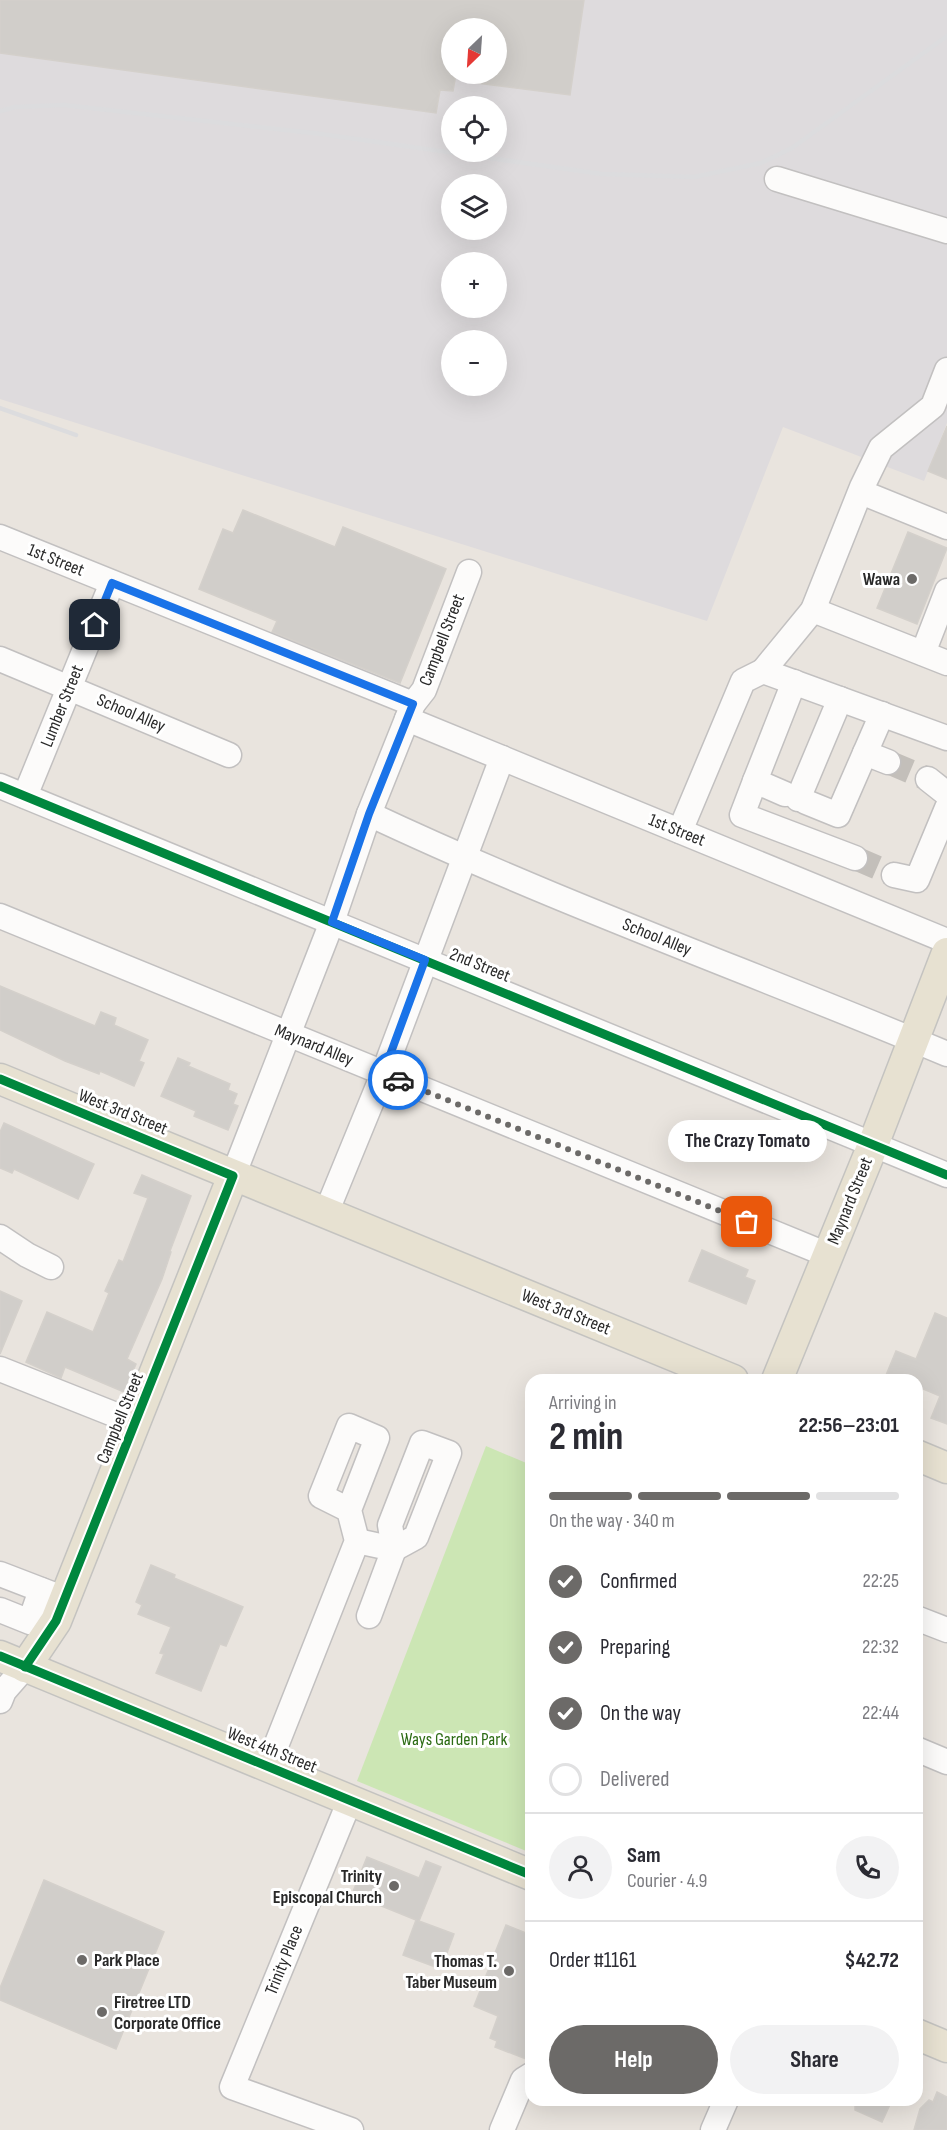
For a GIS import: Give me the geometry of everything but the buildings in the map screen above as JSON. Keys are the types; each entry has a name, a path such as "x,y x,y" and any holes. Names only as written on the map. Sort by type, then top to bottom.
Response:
{"main road":[{"name":"Maynard Street","path":"779,1374 873,1145 947,953"},
{"name":"West 3rd Street","path":"0,1079 715,1374"},
{"name":"Campbell Street","path":"13,1661 56,1621 53,1595 136,1423 234,1176"},
{"path":"923,1458 947,1468"},
{"name":"West 4th Street","path":"13,1661 525,1873"},
{"path":"923,2037 947,2047"}],"street":[{"path":"777,179 947,231"},
{"path":"680,831 743,681 763,671 813,610 881,448 933,406 947,370"},
{"path":"861,492 947,526"},
{"name":"1st Street","path":"0,537 410,711 502,758 947,941"},
{"name":"Campbell Street","path":"234,1176 332,922 369,814 410,711 424,690 469,572"},
{"name":"Lumber Street","path":"25,796 112,583"},
{"path":"922,653 947,591"},
{"path":"813,610 947,663"},
{"name":"School Alley","path":"0,659 229,755"},
{"path":"763,671 947,738"},
{"path":"794,682 742,815 855,858"},
{"path":"796,798 840,699"},
{"path":"755,781 838,815 882,714"},
{"path":"865,753 888,762"},
{"path":"326,1213 383,1074 502,758"},
{"name":"2nd Street","path":"0,786 947,1175"},
{"path":"894,875 917,880 947,808"},
{"name":"School Alley","path":"369,814 465,858 947,1054"},
{"name":"Maynard Alley","path":"0,916 828,1255"},
{"path":"0,1237 27,1255 51,1267"},
{"path":"0,1369 136,1423"},
{"path":"268,1766 357,1541 349,1510"},
{"path":"357,1541 394,1549 369,1616"},
{"path":"0,1574 53,1595 30,1622 0,1610"},
{"path":"923,1621 947,1630"},
{"name":"Campbell Street","path":"0,1701 13,1661"},
{"path":"923,1752 947,1762"},
{"name":"Trinity Place","path":"350,1800 232,2087 351,2130"},
{"path":"502,2130 525,2079"},
{"path":"713,2130 723,2106"}],"shaded area":[{"path":"0,0 947,0 947,423 924,481 783,427 707,621 0,399"}],"green space":[{"name":"Ways Garden Park","path":"486,1446 525,1462 525,1851 357,1781"}],"tunnel":[{"path":"888,762 928,779"},
{"path":"855,858 894,875"}],"railway":[{"path":"0,111 15,107 64,105 321,134 602,174 694,177 761,163 792,148 947,36"},
{"path":"0,408 76,435"}],"cycle path":[{"path":"0,786 947,1175"},
{"path":"0,1079 233,1176 56,1621 25,1667"},
{"path":"0,1656 525,1873"}],"way so far":[{"path":"398,1080 747,1222"}],"place":[{"name":"Wawa","path":"912,579"},
{"name":"The Crazy Tomato","path":"747,1222"},
{"name":"Trinity Episcopal Church","path":"394,1886"},
{"name":"Park Place","path":"82,1960"},
{"name":"Thomas T. Taber Museum","path":"509,1971"},
{"name":"Firetree LTD Corporate Office","path":"102,2012"}],"route":[{"path":"95,625 112,583 413,704 369,814 332,922 425,960 383,1074 398,1080"}]}
